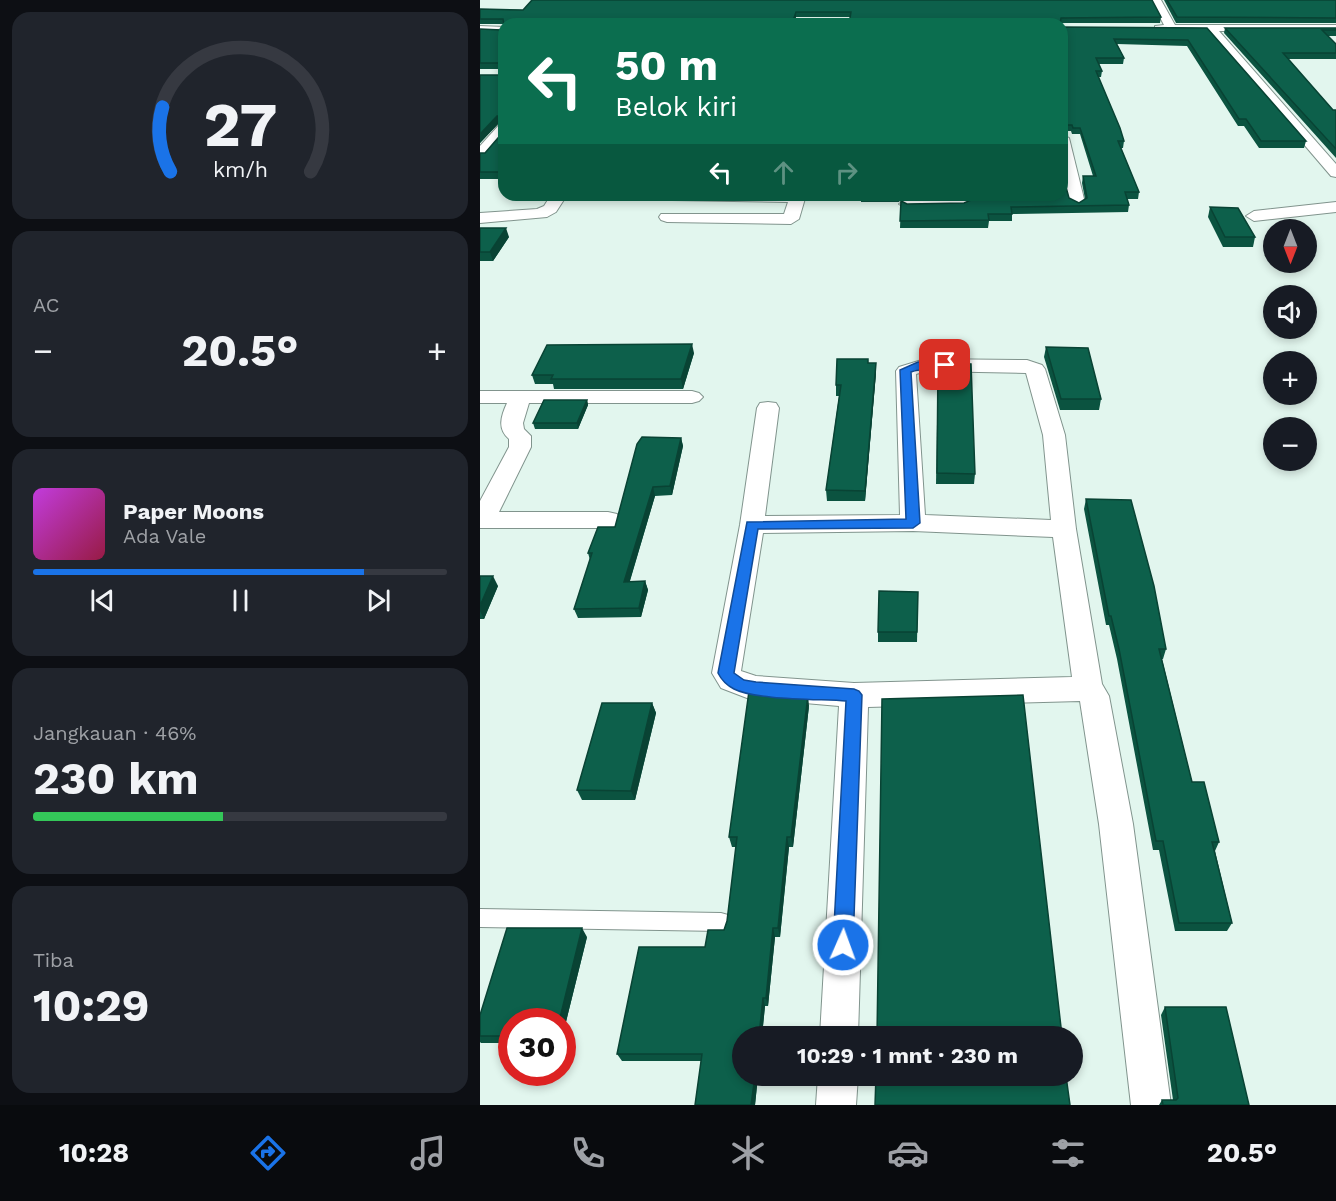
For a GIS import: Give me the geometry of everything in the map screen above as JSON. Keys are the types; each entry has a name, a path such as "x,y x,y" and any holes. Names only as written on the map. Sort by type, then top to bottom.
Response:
{"street":[{"path":"1156,0 1171,28"},
{"path":"1149,28 1336,28"},
{"path":"1210,28 1336,172"},
{"path":"480,30 498,30"},
{"path":"480,155 498,135"},
{"path":"1068,164 1077,203"},
{"path":"480,218 542,214 555,201"},
{"path":"667,217 791,219 796,201"},
{"path":"907,204 963,204 969,201"},
{"path":"1254,216 1336,207"},
{"path":"913,523 906,370 925,364 1026,366 1036,372 1054,435 1064,530 1088,686 1094,696 1116,824 1151,1105"},
{"path":"480,397 692,397"},
{"path":"521,397 512,415 511,425 514,433 520,436 520,447 481,520 608,520"},
{"path":"768,408 752,525 726,673 729,678 740,685 756,688 854,695 1082,689 1088,686"},
{"path":"752,525 913,523 1064,530"},
{"path":"839,1026 854,695"},
{"path":"836,1105 837,1086"}],"lane":[{"path":"480,918 721,922"}],"building":[{"path":"532,0 1152,0 1161,17 850,18 851,12 796,12 794,18 480,19 480,9 523,10"},
{"path":"1167,0 1336,0 1336,18 1177,17"},
{"path":"1068,27 1207,28 1306,141 1261,141 1246,119 1239,119 1188,40 1114,39 1124,58 1096,58 1102,71 1096,71 1120,128 1124,141 1118,141 1139,192 1125,192 1129,205 1011,207 1012,214 988,214 989,220 900,221 901,201 907,204 969,201 1068,201 1068,194 1069,198 1079,203 1087,198 1083,176 1096,176 1080,128 1073,128 1072,125 1068,125"},
{"path":"1225,28 1336,28 1336,30 1322,30 1336,44 1336,53 1283,53 1333,110 1336,110 1336,149"},
{"path":"480,29 498,30 498,63 480,63"},
{"path":"480,75 498,75 498,116 480,134"},
{"path":"498,138 498,172 480,172 480,153 485,153"},
{"path":"1210,207 1238,208 1255,237 1225,237"},
{"path":"480,228 506,228 490,252 480,252"},
{"path":"692,344 681,379 551,379 553,375 532,375 547,345"},
{"path":"1046,347 1088,348 1101,399 1061,399"},
{"path":"837,359 868,359 868,363 876,363 865,491 826,490 841,385 836,385"},
{"path":"938,363 971,364 975,474 937,473"},
{"path":"544,400 587,400 577,423 533,423"},
{"path":"642,437 681,438 670,486 653,487 624,582 645,581 639,608 574,609 592,553 588,553 598,527 615,527 637,444"},
{"path":"1086,499 1131,500 1154,586 1166,649 1159,649 1192,782 1204,782 1219,842 1212,842 1232,923 1179,923 1163,841 1156,841 1119,649 1111,616 1109,616"},
{"path":"480,576 493,576 480,606"},
{"path":"879,591 918,592 917,632 878,632"},
{"path":"749,691 808,695 791,837 787,837 778,928 773,928 766,998 763,998 760,1026 732,1026 732,1086 754,1086 751,1105 695,1105 702,1054 617,1054 639,947 705,947 708,930 724,930 737,837 729,837"},
{"path":"1023,695 1061,1026 877,1026 882,699"},
{"path":"602,703 652,703 631,791 577,790"},
{"path":"507,928 582,928 562,1008 498,1008 498,1036 480,1036 480,1015"},
{"path":"1165,1007 1226,1007 1249,1105 1163,1105 1162,1100 1178,1098"},
{"path":"876,1086 1067,1086 1070,1105 875,1105"}],"route":[{"path":"843,945 854,695 740,685 729,678 726,673 731,641 752,525 913,523 906,370 918,365 945,365"}]}
